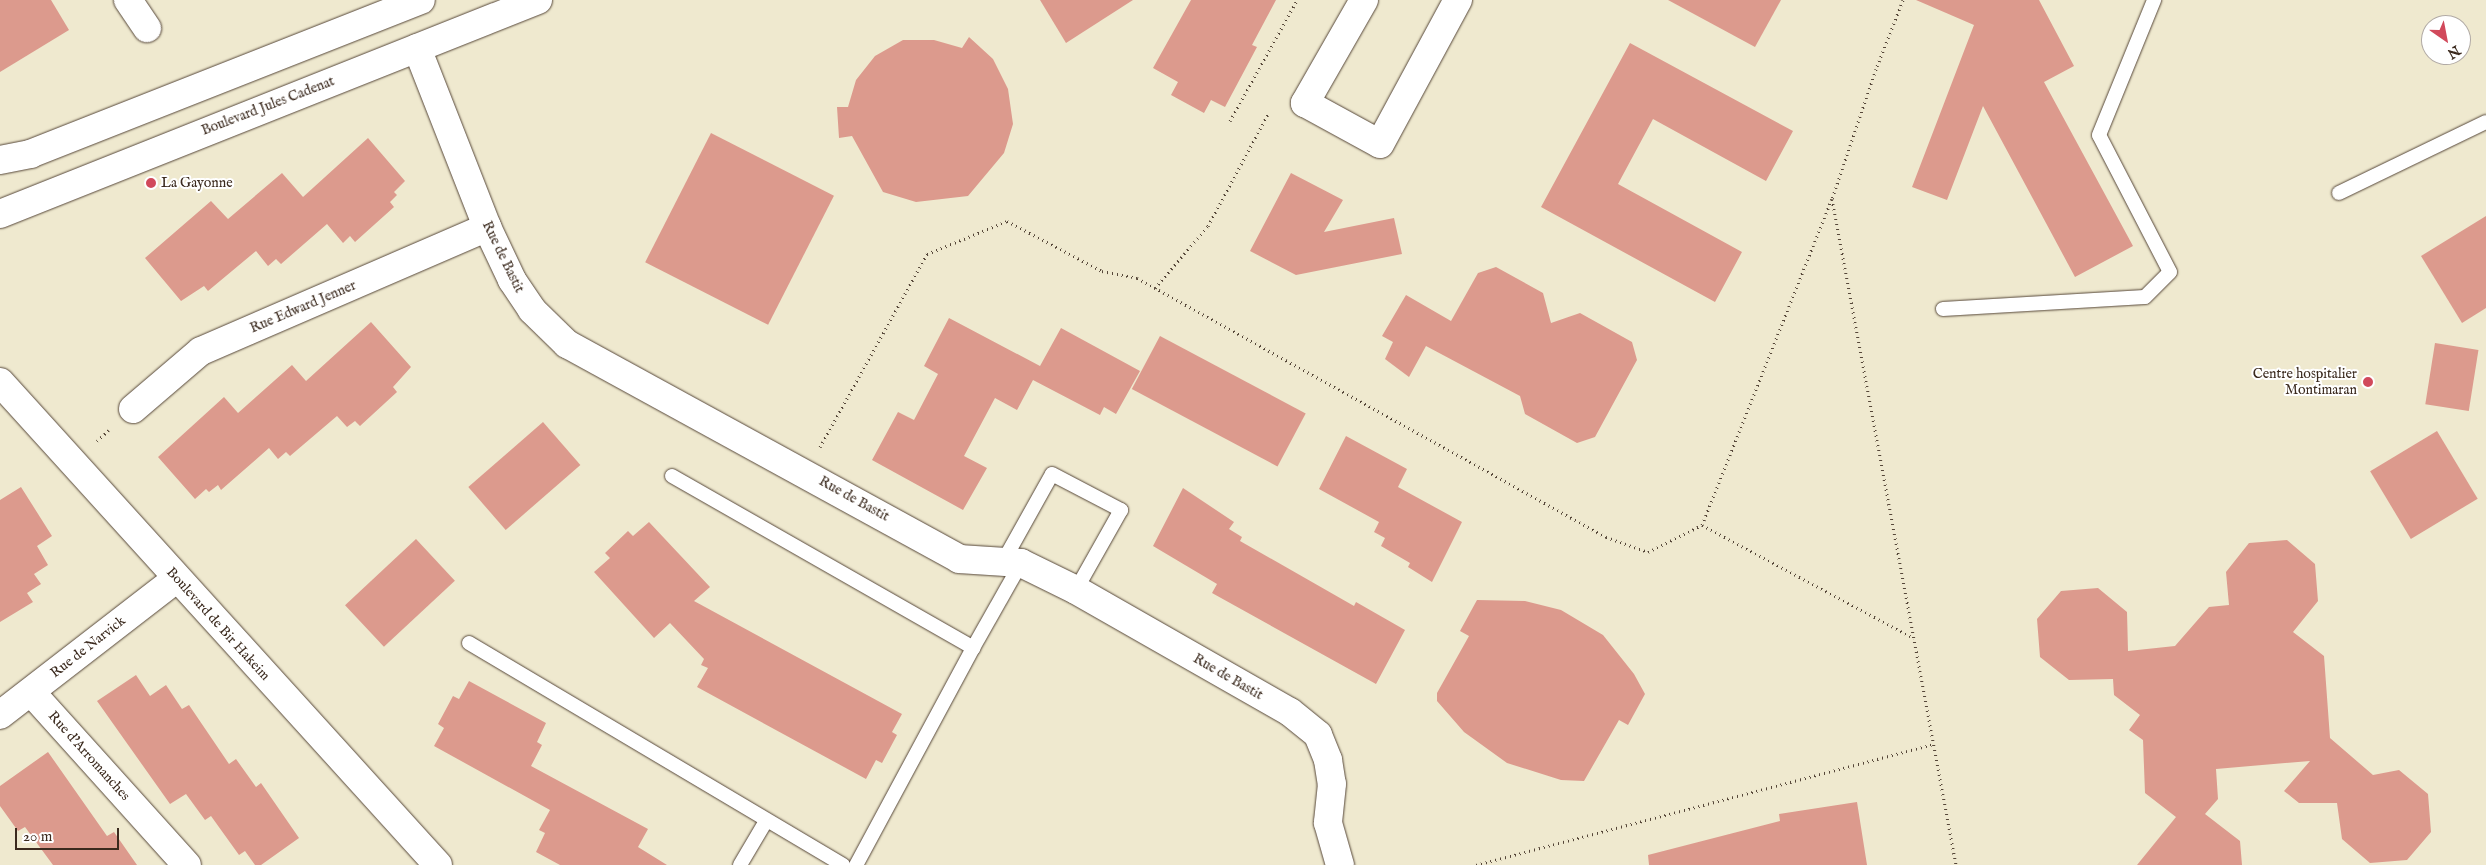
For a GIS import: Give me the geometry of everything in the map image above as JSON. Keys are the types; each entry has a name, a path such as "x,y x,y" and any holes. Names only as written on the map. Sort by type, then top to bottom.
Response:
{"street":[{"path":"128,0 147,28"},
{"path":"0,160 30,154 420,0"},
{"name":"Boulevard Jules Cadenat","path":"0,214 538,0"},
{"path":"1364,0 1305,102 1380,144 1458,0"},
{"name":"Rue de Bastit","path":"418,48 487,227 512,280 532,310 567,344 806,472 960,559 1013,561 1076,590 1290,712 1318,735 1328,760 1332,784 1328,823 1340,865"},
{"name":"Rue Edward Jenner","path":"133,409 201,351 487,227"},
{"name":"Boulevard de Bir Hakeim","path":"0,382 74,461 176,579 438,865"},
{"name":"Rue de Narvick","path":"0,715 176,579"},
{"name":"Rue d'Arromanches","path":"31,692 187,865"}],"lane":[{"path":"1943,309 2145,297 2170,272 2099,135 2154,0"},
{"path":"2339,193 2486,122"},
{"path":"856,865 973,648 1052,474 1121,510 1076,590"},
{"path":"672,476 973,648"},
{"path":"469,643 843,865"},
{"path":"740,865 766,821"}],"path":[{"path":"1230,120 1297,0"},
{"path":"806,472 927,254 1007,221 1102,271 1138,278 1606,537 1648,552 1702,525 1832,199 1876,69 1903,0"},
{"path":"1155,288 1208,226 1268,112"},
{"path":"1832,199 1956,865"},
{"path":"74,461 133,409"},
{"path":"1702,525 1914,638"},
{"path":"1476,865 1934,744"}],"building":[{"path":"0,0 51,0 69,30 0,72"},
{"path":"1040,0 1133,0 1066,43"},
{"path":"1191,0 1276,0 1252,45 1257,47 1225,107 1211,100 1204,113 1171,95 1178,82 1153,68"},
{"path":"1668,0 1781,0 1755,47"},
{"path":"1916,0 2039,0 2074,66 2044,82 2133,246 2075,277 1983,106 1947,200 1912,187 1974,25"},
{"path":"969,37 993,59 1008,89 1013,124 1004,153 968,196 916,202 883,192 852,136 839,138 837,107 848,107 856,80 875,56 903,40 934,40 962,48"},
{"path":"1630,43 1793,131 1766,181 1653,119 1618,184 1742,252 1715,302 1541,207"},
{"path":"711,133 834,196 768,325 645,262"},
{"path":"368,138 405,181 394,192 397,195 390,202 394,207 355,242 350,236 343,243 327,224 281,264 276,259 268,266 256,251 208,291 204,286 181,301 145,258 211,201 228,219 282,173 303,197"},
{"path":"1291,173 1343,200 1324,232 1394,218 1402,254 1296,275 1250,251"},
{"path":"2486,216 2486,308 2462,323 2421,256"},
{"path":"1496,267 1543,293 1551,323 1580,313 1632,342 1637,360 1595,437 1577,443 1525,414 1520,396 1426,346 1409,377 1385,359 1393,342 1382,336 1406,295 1451,321 1478,273"},
{"path":"949,318 1040,366 1061,328 1140,371 1116,414 1104,407 1100,415 1033,380 1017,410 995,398 964,456 987,468 963,510 872,460 898,412 914,420 938,374 924,366"},
{"path":"371,322 411,367 393,387 397,392 360,426 355,421 347,427 337,416 290,456 286,452 278,459 269,448 221,490 218,485 209,492 206,489 195,499 158,457 224,397 238,413 292,365 306,381"},
{"path":"1160,336 1306,413 1278,466 1132,389"},
{"path":"2435,343 2478,350 2469,411 2425,404"},
{"path":"543,422 580,465 506,530 468,487"},
{"path":"2437,431 2478,499 2411,539 2370,471"},
{"path":"1346,436 1407,469 1398,487 1462,522 1432,582 1408,567 1410,563 1381,546 1385,538 1374,532 1379,522 1319,489"},
{"path":"21,487 52,536 37,546 48,565 34,574 41,584 27,593 33,602 0,622 0,500"},
{"path":"1183,488 1234,522 1229,529 1242,537 1240,541 1354,606 1356,602 1405,630 1376,684 1212,593 1217,584 1153,546"},
{"path":"649,522 710,587 694,601 902,714 892,732 897,735 882,763 876,760 866,779 697,687 708,668 701,665 704,659 670,623 654,638 594,572 610,558 605,553 628,531 633,536"},
{"path":"416,539 455,581 384,647 345,605"},
{"path":"2287,540 2315,564 2318,601 2293,632 2324,656 2330,738 2373,775 2399,770 2428,794 2431,832 2407,860 2370,863 2342,839 2337,803 2299,803 2284,791 2310,761 2216,769 2218,799 2205,814 2240,841 2242,865 2137,865 2176,817 2145,793 2143,740 2129,730 2140,715 2114,695 2113,679 2069,680 2040,657 2037,619 2061,591 2098,588 2127,612 2128,651 2175,646 2209,607 2229,605 2226,572 2249,543"},
{"path":"1477,600 1525,601 1561,610 1603,635 1634,674 1645,694 1628,725 1619,720 1584,781 1561,780 1507,763 1464,732 1437,701 1437,693 1469,636 1460,631"},
{"path":"136,675 150,696 166,685 182,709 189,705 229,764 236,759 256,787 261,783 299,838 261,865 255,865 245,851 239,855 211,816 205,820 186,794 170,804 97,701"},
{"path":"469,681 546,723 537,742 542,745 531,766 648,829 638,847 667,865 560,865 536,852 545,833 539,830 550,810 434,746 444,728 438,724 453,696 459,699"},
{"path":"48,752 107,836 114,832 137,865 53,865 25,827 18,831 0,806 0,786"},
{"path":"1857,802 1867,865 1649,865 1648,855 1780,821 1779,814"}],"place":[{"name":"La Gayonne","path":"151,183"},
{"name":"Centre hospitalier Montimaran","path":"2368,382"}]}
